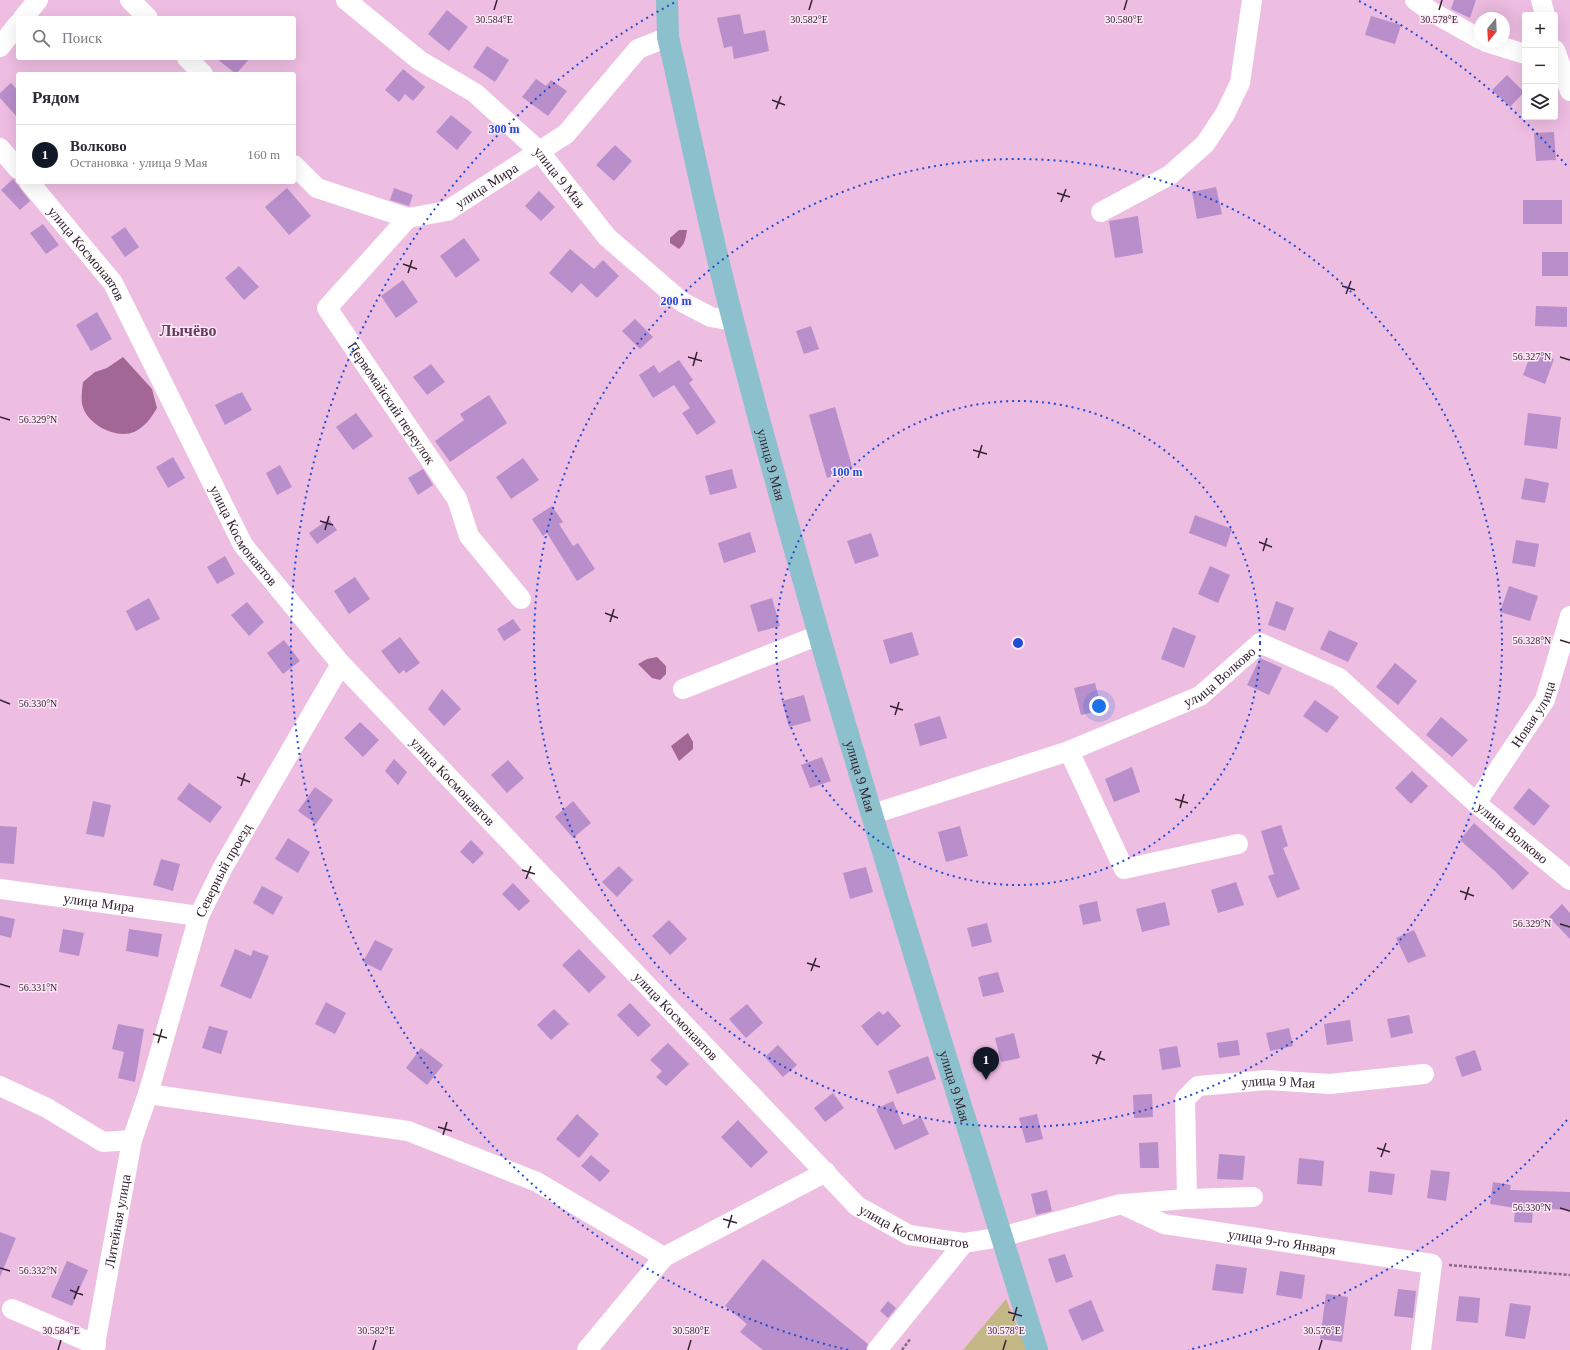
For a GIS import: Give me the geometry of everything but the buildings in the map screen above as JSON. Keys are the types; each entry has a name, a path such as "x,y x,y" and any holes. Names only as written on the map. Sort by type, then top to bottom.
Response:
{"main road":[{"name":"улица 9 Мая","path":"671,1 668,37 733,321 819,635 1037,1350"}],"street":[{"path":"25,16 38,0"},
{"path":"130,0 146,16"},
{"name":"улица 9 Мая","path":"346,0 419,60 475,93 540,151 607,237 682,302 711,317 733,321"},
{"path":"1101,212 1170,175 1205,144 1225,114 1240,83 1252,0"},
{"path":"1415,0 1432,12 1474,36"},
{"path":"1541,0 1544,12"},
{"path":"0,46 16,26"},
{"name":"улица Мира","path":"296,167 317,188 408,218 447,211 566,134 638,49 668,37"},
{"path":"1506,48 1522,53"},
{"path":"189,60 201,72"},
{"path":"1558,64 1570,92"},
{"path":"0,148 16,167"},
{"name":"улица Космонавтов","path":"31,184 113,283 243,545 341,664 857,1206 909,1236 964,1243 1000,1232"},
{"name":"Первомайский переулок","path":"408,218 327,308 457,499 469,536 521,599"},
{"name":"Новая улица","path":"1476,803 1545,700 1570,616"},
{"path":"683,689 819,635"},
{"name":"улица Волково","path":"873,814 1069,751 1200,696 1260,643 1339,678 1476,803 1570,880"},
{"name":"Северный проезд","path":"148,1094 199,916 223,867 341,664"},
{"path":"1069,751 1124,869 1238,844"},
{"name":"улица Мира","path":"0,889 199,916"},
{"name":"улица 9 Мая","path":"1187,1199 1184,1099 1198,1086 1268,1080 1330,1084 1424,1074"},
{"path":"0,1086 47,1108 103,1142 132,1140"},
{"path":"148,1094 408,1131 537,1182 664,1257"},
{"name":"Литейная улица","path":"95,1347 132,1140 148,1094"},
{"path":"587,1350 664,1257 826,1172"},
{"path":"1000,1232 1121,1204 1187,1199 1253,1197"},
{"name":"улица 9-го Января","path":"1121,1204 1164,1224 1432,1264"},
{"path":"876,1350 964,1243"},
{"path":"1421,1350 1432,1264"},
{"path":"12,1308 95,1347"}],"path":[{"path":"1432,1264 1570,1275"}],"shaded area":[{"path":"679,230 687,230 684,243 679,249 670,243 670,238"},
{"path":"123,357 152,389 157,408 145,425 134,432 127,434 120,434 105,430 98,426 87,416 82,400 83,382 95,372 107,368"},
{"path":"657,657 666,666 666,674 660,680 652,678 638,664 647,659"},
{"path":"688,733 693,742 693,749 679,761 671,746"},
{"path":"1006,1299 1027,1350 963,1350"}],"place":[{"name":"Волково","path":"986,1080"}],"district":[{"name":"Лычёво","path":"188,330"}]}
